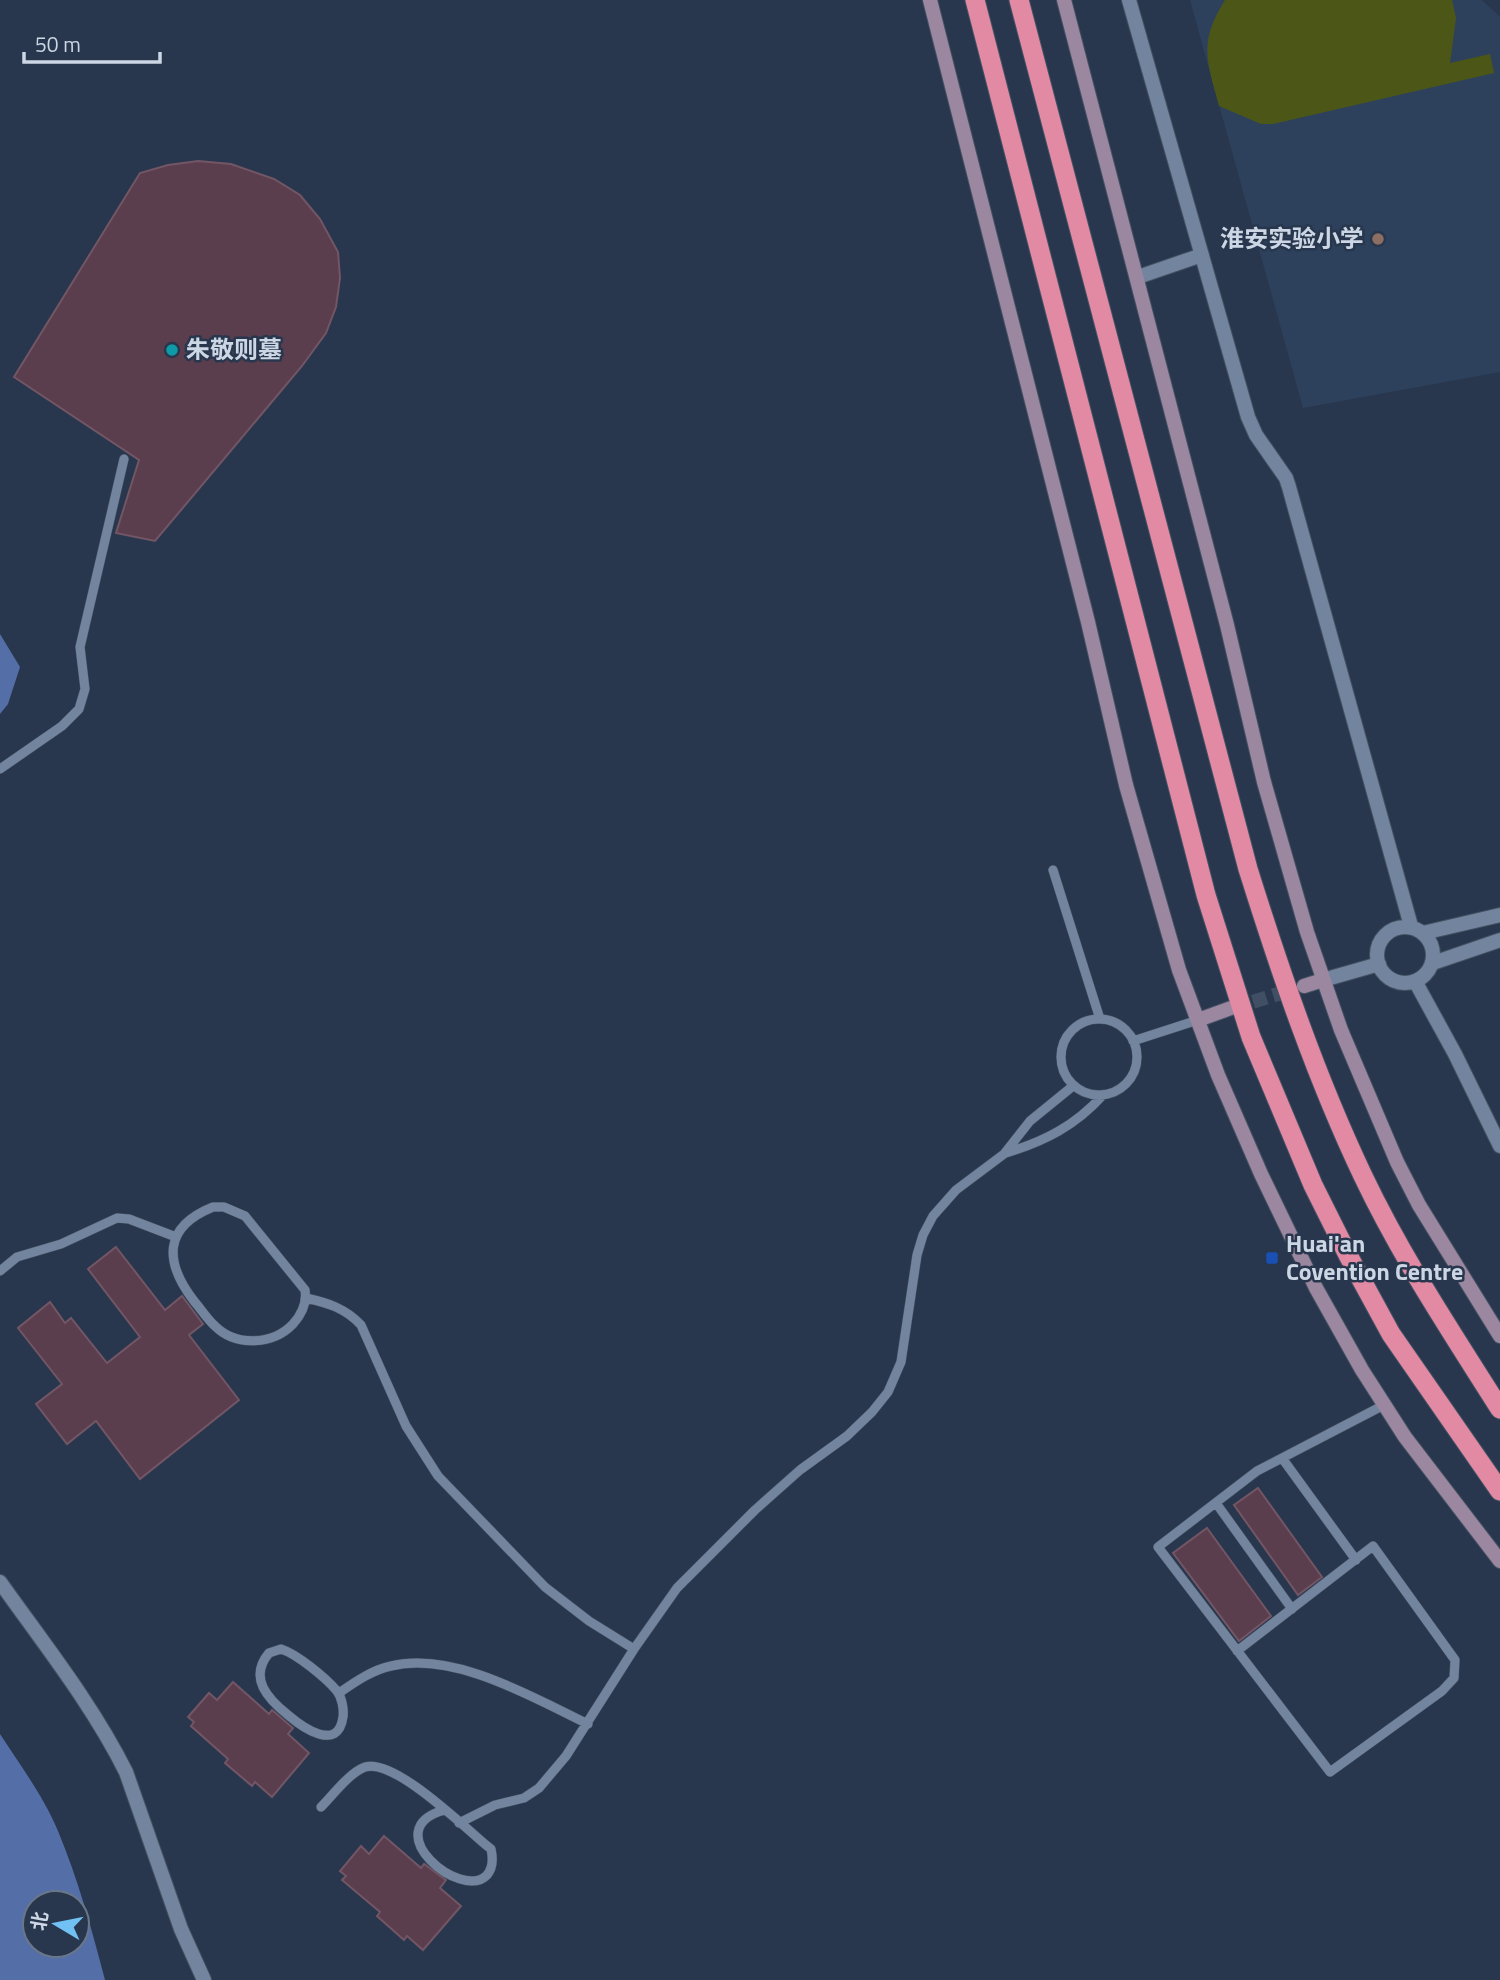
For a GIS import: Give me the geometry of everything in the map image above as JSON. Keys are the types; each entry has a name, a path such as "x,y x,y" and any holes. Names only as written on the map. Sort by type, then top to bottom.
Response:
{"highway":[{"path":"975,0 1206,895 1251,1037 1313,1185 1391,1334 1500,1491"},
{"path":"1019,0 1248,869 1272,946 1323,1087 1364,1179 1437,1309 1500,1409"}],"main road":[{"path":"930,0 1084,608 1126,785 1179,970 1245,1138 1310,1277 1384,1405 1428,1469 1500,1561"},
{"path":"1064,0 1138,277 1290,879 1323,980 1371,1105 1397,1162 1419,1205 1500,1336"},
{"path":"1304,986 1323,980"},
{"path":"1198,1020 1231,1008"}],"street":[{"path":"1129,0 1248,416 1256,435 1286,478 1417,930 1432,945 1433,963"},
{"path":"1138,277 1202,255"},
{"path":"1500,915 1417,930 1399,927 1384,936 1377,954 1379,964 1389,978 1397,982 1415,981 1423,977 1433,963 1500,940"},
{"path":"1323,980 1379,964"},
{"path":"1415,981 1455,1054 1500,1146"},
{"path":"0,1583 89,1708 121,1761 180,1928 204,1980"}],"lane":[{"path":"0,769 61,726 79,709 85,689 80,647 124,458"},
{"path":"1053,870 1100,1019"},
{"path":"1004,1154 1053,1137 1079,1119 1103,1096 1125,1086 1132,1076 1136,1064 1133,1041 1119,1025 1100,1019 1089,1020 1069,1033 1063,1043 1061,1066 1065,1077 1073,1086 1082,1092 1103,1096"},
{"path":"1133,1041 1198,1020"},
{"path":"459,1823 495,1805 531,1794 566,1756 666,1602 778,1489 847,1436 872,1412 888,1392 901,1362 912,1277 923,1235 942,1204 956,1190 1004,1154 1030,1121 1073,1086"},
{"path":"213,1207 234,1210 252,1223 305,1290 306,1298 297,1319 278,1336 253,1340 237,1339 216,1328 179,1280 172,1260 176,1237 183,1227 202,1211 213,1207"},
{"path":"0,1271 17,1257 61,1244 117,1218 129,1219 176,1237"},
{"path":"306,1298 337,1306 360,1325 416,1444 438,1476 466,1508 545,1587 589,1621 634,1649"},
{"path":"1237,1651 1373,1546 1455,1660 1454,1678 1443,1691 1330,1772 1237,1651 1158,1547 1257,1471 1384,1405"},
{"path":"1282,1458 1356,1560"},
{"path":"1216,1503 1292,1609"},
{"path":"281,1649 287,1651 339,1693 343,1709 341,1726 330,1734 315,1734 306,1730 268,1698 260,1682 262,1665 269,1653 281,1649"},
{"path":"339,1693 371,1673 390,1666 426,1663 482,1677 588,1724"},
{"path":"321,1807 362,1768 381,1767 405,1778 444,1810 459,1823 491,1849 490,1871 478,1882 449,1875 421,1850 418,1842 421,1825 432,1814 444,1810"}],"shaded area":[{"name":"淮安实验小学","path":"1190,0 1482,0 1500,17 1500,372 1303,408"}],"green space":[{"path":"1225,0 1452,0 1456,18 1450,63 1490,54 1494,73 1273,124 1261,124 1219,106 1207,52 1211,28"}],"water":[{"path":"0,634 20,667 8,704 0,714"},
{"path":"0,1734 52,1818 79,1889 21,1889 21,1959 91,1959 91,1928 105,1980 0,1980"}],"building":[{"name":"朱敬则墓","path":"198,161 231,164 274,179 300,195 320,219 338,252 340,278 336,307 326,333 302,366 155,541 116,533 139,460 14,377 140,173 168,165"},
{"path":"116,1247 165,1310 182,1296 203,1324 189,1335 239,1400 140,1479 96,1421 67,1444 36,1404 62,1384 18,1328 50,1302 65,1323 71,1318 107,1363 140,1337 88,1269"},
{"path":"1258,1488 1322,1577 1298,1595 1234,1505"},
{"path":"1207,1528 1271,1616 1239,1641 1173,1553"},
{"path":"233,1682 269,1714 272,1710 293,1728 288,1734 309,1753 272,1797 255,1782 252,1786 225,1763 228,1759 191,1726 194,1722 188,1717 209,1693 217,1700"},
{"path":"384,1836 421,1868 424,1864 446,1880 440,1888 461,1906 423,1950 407,1936 404,1940 377,1916 380,1912 342,1880 346,1876 340,1871 361,1846 369,1854"}],"tunnel":[{"path":"1233,1008 1297,988"}],"place":[{"name":"淮安实验小学","path":"1378,239"},
{"name":"朱敬则墓","path":"172,350"},
{"name":"Huai'an Covention Centre","path":"1272,1258"}]}
